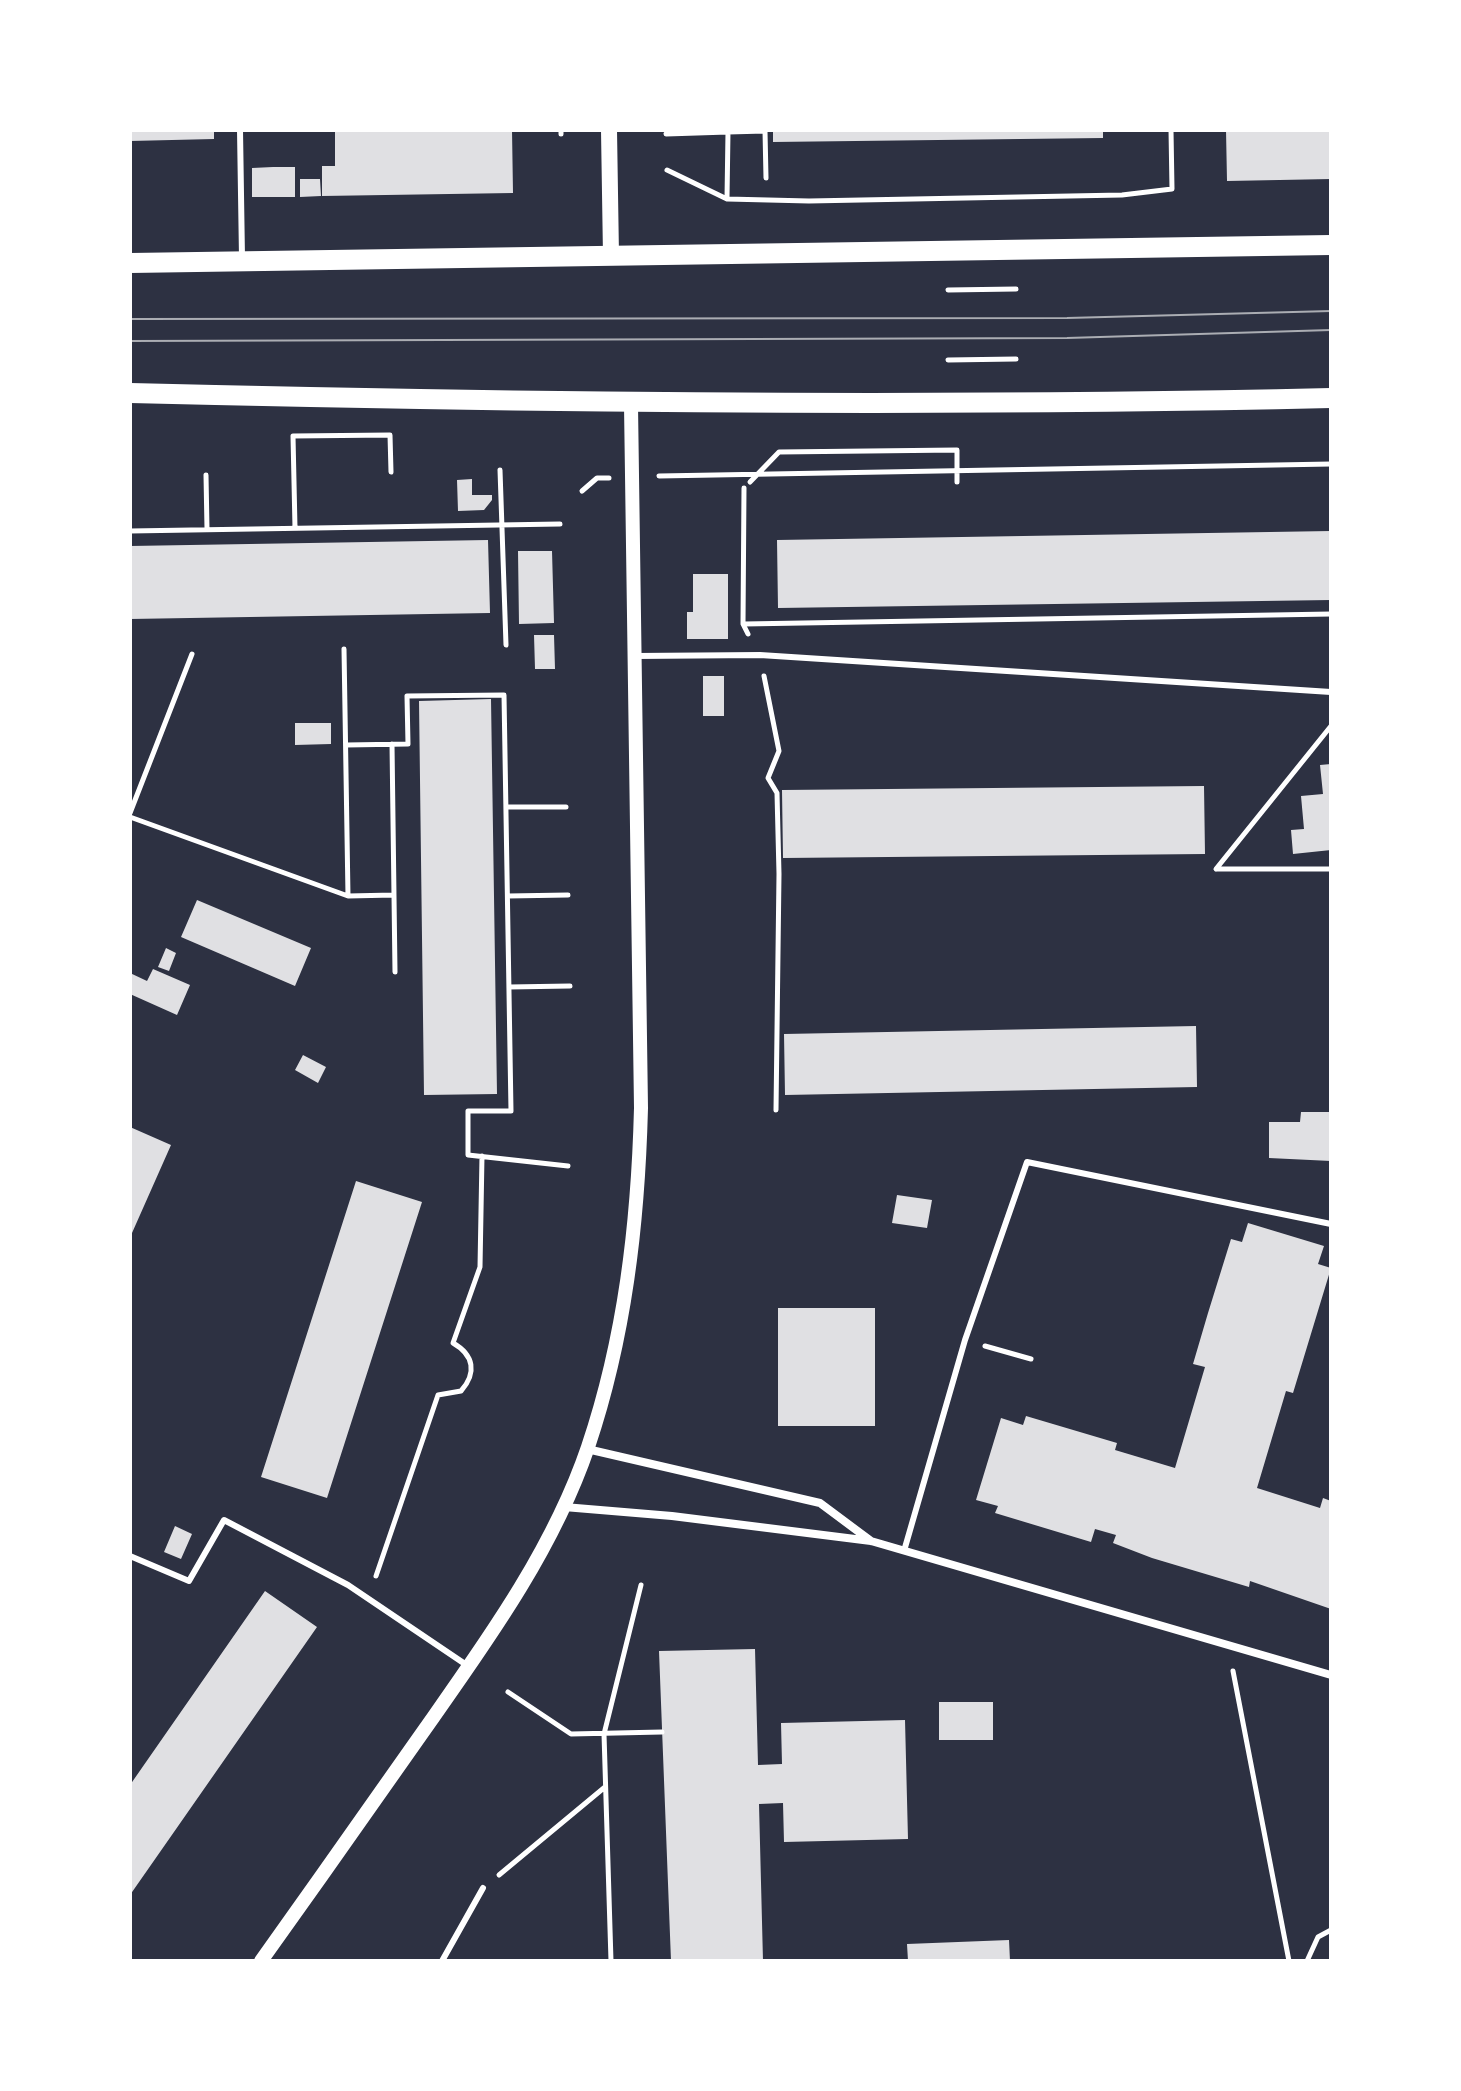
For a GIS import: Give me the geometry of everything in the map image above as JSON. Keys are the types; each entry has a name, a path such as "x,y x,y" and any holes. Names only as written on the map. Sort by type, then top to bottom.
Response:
{"main road":[{"path":"609,130 611,256"},
{"path":"130,263 1331,245"},
{"path":"130,393 631,405 1029,405 1331,398"}],"street":[{"path":"261,1961 469,1666 525,1581 564,1507 611,1374 629,1277 639,1195 631,405"},
{"path":"587,1449 820,1503 871,1541"},
{"path":"564,1507 672,1516 871,1541 1331,1675"}],"lane":[{"path":"240,130 242,261"},
{"path":"635,656 760,655 1331,692"},
{"path":"904,1551 965,1340 1027,1162 1331,1224"},
{"path":"130,1556 189,1581 224,1520 368,1598 469,1666"},
{"path":"442,1961 483,1888"}],"path":[{"path":"667,170 727,199 809,201 1122,195 1172,189 1171,130"},
{"path":"666,134 765,131 766,178"},
{"path":"727,199 728,132"},
{"path":"948,290 1016,289"},
{"path":"948,360 1016,359"},
{"path":"295,528 293,436 390,435 391,472"},
{"path":"750,482 779,452 853,448 957,450 957,482"},
{"path":"582,491 597,478 1331,464"},
{"path":"500,470 506,645"},
{"path":"206,475 207,529"},
{"path":"744,488 743,624 760,655 779,751 768,778 777,793 779,861 776,1110"},
{"path":"130,531 560,524"},
{"path":"743,624 1331,614"},
{"path":"344,649 348,896"},
{"path":"192,654 130,815 348,896 394,895"},
{"path":"346,745 408,744 407,696 504,695 511,1111 468,1111 468,1155 568,1166"},
{"path":"1331,726 1216,869 1331,869"},
{"path":"392,744 395,972"},
{"path":"507,807 566,807"},
{"path":"508,896 568,895"},
{"path":"509,987 570,986"},
{"path":"368,1598 438,1395 461,1391 472,1371 470,1359 453,1343 480,1267 482,1156"},
{"path":"965,1340 1031,1359"},
{"path":"611,1961 604,1734 641,1585"},
{"path":"1228,1645 1289,1961"},
{"path":"508,1692 571,1734 662,1732"},
{"path":"483,1888 606,1786"},
{"path":"1307,1961 1318,1937 1331,1930"}],"building":[{"path":"130,130 214,130 214,139 130,141"},
{"path":"335,130 512,130 513,193 322,196 322,166 335,166"},
{"path":"773,130 1103,130 1103,138 773,142"},
{"path":"1226,130 1331,130 1331,179 1227,181"},
{"path":"295,167 295,197 252,197 252,168"},
{"path":"300,179 320,179 321,196 300,197"},
{"path":"472,479 472,495 492,495 492,500 484,510 458,511 457,480"},
{"path":"1331,531 1331,600 778,608 777,540"},
{"path":"488,540 490,613 130,619 130,546"},
{"path":"518,551 552,551 554,623 519,624"},
{"path":"693,574 728,574 728,639 687,639 687,612 693,612"},
{"path":"534,635 554,635 555,669 535,669"},
{"path":"703,676 724,676 724,716 703,716"},
{"path":"491,699 497,1094 424,1095 419,701"},
{"path":"295,723 331,723 331,744 295,745"},
{"path":"1331,764 1331,850 1293,854 1291,830 1304,829 1301,796 1323,794 1320,765"},
{"path":"1204,786 1205,854 783,858 782,790"},
{"path":"197,900 311,948 295,986 181,937"},
{"path":"166,948 176,953 169,971 158,967"},
{"path":"153,969 190,985 177,1015 130,994 130,973 147,981"},
{"path":"1196,1026 1197,1087 785,1095 784,1034"},
{"path":"303,1055 326,1067 318,1083 295,1070"},
{"path":"1301,1112 1331,1112 1331,1161 1269,1158 1269,1122 1300,1122"},
{"path":"130,1127 171,1145 132,1233 130,1232"},
{"path":"356,1181 422,1202 327,1498 261,1477"},
{"path":"897,1195 932,1200 927,1228 892,1223"},
{"path":"1248,1223 1324,1246 1318,1264 1331,1268 1293,1393 1286,1391 1257,1488 1320,1508 1323,1498 1331,1501 1331,1609 1250,1581 1249,1587 1152,1558 1113,1543 1116,1535 1095,1529 1091,1542 995,1513 998,1506 976,1500 1001,1418 1023,1425 1026,1416 1117,1443 1115,1450 1175,1468 1205,1367 1193,1364 1208,1313 1231,1239 1242,1242"},
{"path":"778,1308 875,1308 875,1426 778,1426"},
{"path":"175,1526 192,1534 181,1559 164,1552"},
{"path":"265,1591 317,1627 130,1895 130,1785"},
{"path":"755,1649 758,1765 782,1764 781,1723 905,1720 908,1839 784,1842 783,1803 759,1804 763,1961 671,1961 659,1651"},
{"path":"939,1702 993,1702 993,1740 939,1740"},
{"path":"1009,1940 1010,1961 908,1961 907,1944"}],"tram line":[{"path":"130,319 1067,318 1331,311"},
{"path":"130,341 1067,338 1331,330"}]}
